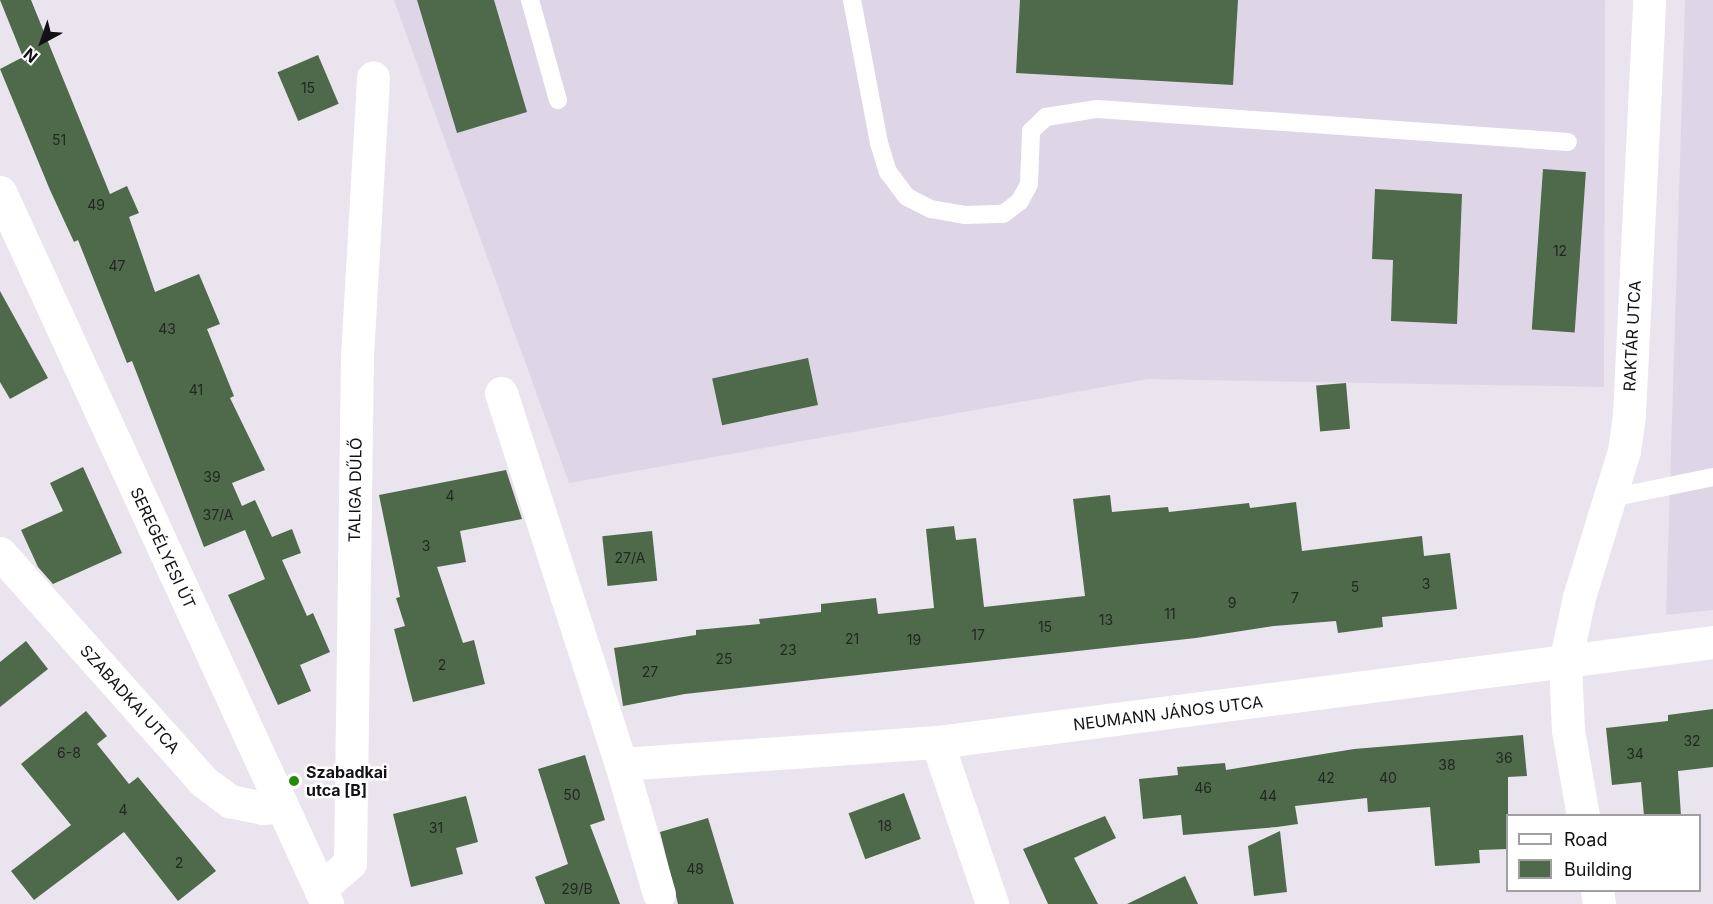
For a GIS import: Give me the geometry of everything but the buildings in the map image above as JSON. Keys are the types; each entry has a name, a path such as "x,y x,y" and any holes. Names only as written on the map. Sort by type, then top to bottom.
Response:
{"street":[{"name":"RAKTÁR UTCA","path":"1583,814 1568,730 1565,663 1579,597 1611,498 1629,414 1649,0"},
{"name":"TALIGA DŰLŐ","path":"323,897 350,863 357,356 373,77"},
{"name":"SEREGÉLYESI ÚT","path":"0,192 323,897"},
{"path":"501,393 621,764 658,894"},
{"name":"SZABADKAI UTCA","path":"0,552 203,781 230,801 262,808 281,807"},
{"name":"NEUMANN JÁNOS UTCA","path":"621,764 937,742 1565,663 1713,642"},
{"path":"937,742 992,904"}],"lane":[{"path":"530,0 558,100"},
{"path":"852,0 879,143 888,172 907,197 931,209 965,215 1003,214 1020,201 1029,184 1031,131 1046,117 1097,109 1568,142"},
{"path":"1611,498 1713,477"}],"shaded area":[{"path":"394,0 1605,0 1604,387 1148,379 569,483"},
{"path":"1685,0 1713,0 1713,610 1666,615"}],"place":[{"name":"Szabadkai utca [B]","path":"294,781"}]}
